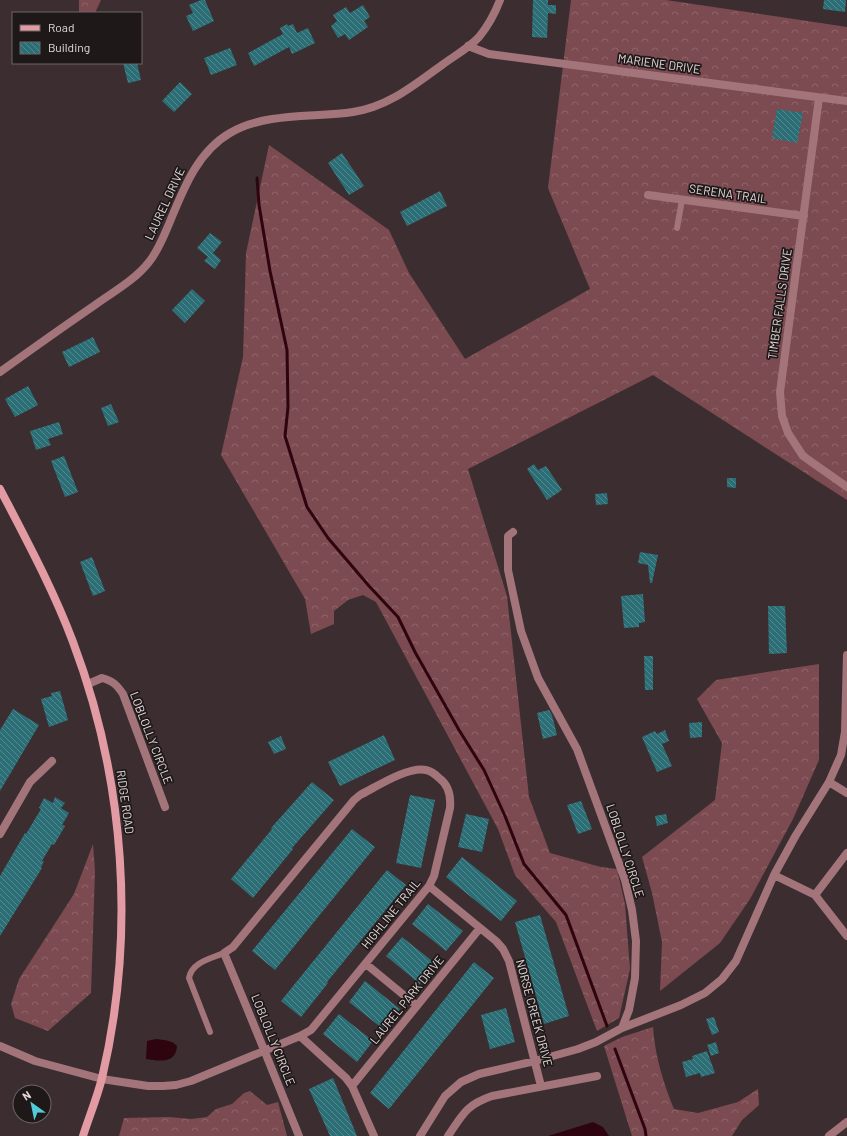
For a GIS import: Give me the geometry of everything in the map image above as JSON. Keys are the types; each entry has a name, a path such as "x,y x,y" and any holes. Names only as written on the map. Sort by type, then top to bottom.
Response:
{"street":[{"name":"LAUREL DRIVE","path":"0,372 144,268 160,246 182,192 196,166 203,156 219,140 247,125 264,120 352,112 378,106 404,93 478,38 489,23 500,0"},
{"name":"MARIENE DRIVE","path":"468,46 489,54 847,101"},
{"name":"TIMBER FALLS DRIVE","path":"819,98 780,392 782,416 788,433 803,456 847,487"},
{"name":"SERENA TRAIL","path":"648,195 804,216"},
{"name":"RIDGE ROAD","path":"0,489 55,597 88,684 109,771 118,833 121,922 118,975 102,1079 83,1136"},
{"name":"LOBLOLLY CIRCLE","path":"513,532 508,536 508,570 521,631 538,678 577,749 625,880 632,910 636,942 635,978 629,1010 622,1028"},
{"path":"420,1136 445,1096 461,1082 480,1074 535,1061 578,1049 596,1042 622,1028 697,998 714,987 722,979 736,961 774,875 796,835 835,772 843,747 847,655"},
{"name":"LOBLOLLY CIRCLE","path":"88,684 102,678 118,686 165,807"},
{"path":"0,834 30,782 52,761"},
{"name":"HIGHLINE TRAIL","path":"0,1046 35,1062 102,1079 148,1086 176,1085 191,1081 300,1036 311,1030 429,886 434,876 450,808 448,788 442,780 426,770 406,772 360,795 354,800 233,947 224,953"},
{"path":"829,782 847,793"},
{"path":"814,895 847,853"},
{"path":"774,875 814,895 847,936"},
{"name":"NORSE CREEK DRIVE","path":"429,886 496,941 503,949 509,961 541,1086"},
{"name":"LAUREL PARK DRIVE","path":"352,1086 480,928"},
{"name":"LOBLOLLY CIRCLE","path":"224,953 299,1136"},
{"path":"366,964 417,1006"},
{"path":"300,1036 346,1078 352,1086 374,1136"},
{"path":"448,1136 462,1115 471,1105 478,1101 492,1096 597,1076"},
{"path":"829,1136 847,1122"}],"lane":[{"path":"677,228 682,200"},
{"path":"210,1032 189,978 190,970 195,966 224,953"}],"green space":[{"path":"79,0 101,0 95,12 79,12"},
{"path":"571,0 666,0 847,27 847,500 653,375 468,469 507,596 529,797 550,853 601,867 617,869 625,904 630,969 619,1018 597,1031 556,922 515,875 498,829 376,602 363,595 348,600 334,611 334,624 311,634 305,599 221,455 243,357 246,253 269,145 389,230 409,273 465,359 590,289 548,188"},
{"path":"819,664 819,760 793,819 750,899 720,943 660,991 662,942 652,893 642,857 715,800 722,743 697,699 716,680"},
{"path":"93,844 95,871 91,993 48,1031 15,1018 11,1004 19,979 74,894"},
{"path":"653,1027 660,1069 674,1109 698,1113 738,1102 758,1089 759,1105 742,1120 732,1136 632,1136 604,1046 622,1037"},
{"path":"250,1091 267,1105 278,1102 287,1136 119,1136 124,1118 169,1117 191,1119 207,1117 216,1109 232,1104 244,1093"}],"shaded area":[{"path":"156,1039 175,1044 177,1046 174,1056 170,1059 161,1061 146,1059 147,1041"},
{"path":"593,1122 603,1127 609,1136 548,1136"}],"building":[{"path":"205,0 214,21 193,31 186,16 193,13 189,5"},
{"path":"533,0 548,0 548,5 556,5 556,14 548,13 547,38 532,37"},
{"path":"824,0 846,0 845,12 823,9"},
{"path":"363,5 370,17 364,21 368,27 349,40 345,34 338,38 331,26 337,21 333,15 346,7 350,13"},
{"path":"287,24 288,26 293,24 297,33 308,28 315,43 292,54 289,47 254,66 248,53 283,34 280,28"},
{"path":"230,48 237,65 211,75 204,58"},
{"path":"123,64 137,64 141,80 128,83"},
{"path":"180,82 192,94 174,112 162,101"},
{"path":"777,109 803,113 797,143 772,138"},
{"path":"342,153 364,186 349,195 328,163"},
{"path":"440,191 447,206 407,226 400,212"},
{"path":"210,233 222,242 213,253 221,260 215,269 204,261 208,257 197,248"},
{"path":"192,289 205,301 185,323 172,310"},
{"path":"93,337 100,352 69,367 62,352"},
{"path":"28,386 38,405 15,417 5,399"},
{"path":"111,404 119,422 108,426 101,408"},
{"path":"59,422 63,434 48,439 51,445 36,450 30,431"},
{"path":"64,456 78,492 65,497 51,461"},
{"path":"534,464 538,470 546,466 562,490 547,500 527,469"},
{"path":"727,478 736,478 736,488 727,487"},
{"path":"607,493 608,504 596,505 595,494"},
{"path":"640,552 658,555 652,583 650,583 648,565 638,563"},
{"path":"92,557 105,591 93,596 80,562"},
{"path":"643,594 645,622 639,623 639,627 624,628 621,596"},
{"path":"768,606 785,606 787,653 769,654"},
{"path":"644,656 653,656 653,690 645,690"},
{"path":"60,691 68,720 49,727 41,699 52,696 51,693"},
{"path":"13,709 39,725 0,791 0,730"},
{"path":"549,710 552,715 557,735 543,739 537,713"},
{"path":"702,722 702,737 690,738 689,723"},
{"path":"665,730 669,741 662,744 672,766 657,772 642,737 655,731 657,734"},
{"path":"384,735 395,760 340,786 328,762"},
{"path":"281,736 286,749 274,754 268,742"},
{"path":"312,782 334,800 292,848 293,849 253,898 231,879 272,829 271,828"},
{"path":"410,795 435,800 421,868 396,863"},
{"path":"55,797 65,803 61,808 69,813 62,825 65,826 54,845 52,844 42,861 44,861 41,867 42,868 0,936 0,876 41,809 39,808 44,798 53,803"},
{"path":"581,801 592,829 578,834 567,805"},
{"path":"466,814 489,819 482,852 458,847"},
{"path":"666,814 668,823 657,826 655,816"},
{"path":"352,829 375,847 275,970 252,951"},
{"path":"462,857 517,901 501,921 446,877"},
{"path":"387,870 406,885 327,982 328,983 301,1017 281,1001"},
{"path":"428,904 463,931 446,951 412,924"},
{"path":"540,915 569,1016 544,1024 515,922"},
{"path":"402,937 436,964 420,984 386,956"},
{"path":"474,962 494,978 389,1109 370,1093"},
{"path":"365,981 400,1009 383,1029 349,1002"},
{"path":"506,1008 515,1042 490,1049 481,1015"},
{"path":"339,1014 373,1041 357,1062 323,1034"},
{"path":"714,1017 719,1032 712,1035 706,1019"},
{"path":"716,1042 719,1053 711,1056 707,1045"},
{"path":"707,1051 715,1073 701,1077 700,1073 686,1077 682,1062 693,1059 692,1056"},
{"path":"333,1078 357,1136 330,1136 309,1089"}],"waterway":[{"path":"257,178 259,205 270,271 287,350 288,407 285,436 307,507 328,538 398,617 415,652 459,730 484,770 505,816 524,864 566,915 607,1026"},
{"path":"615,1049 645,1129 646,1136"}]}
